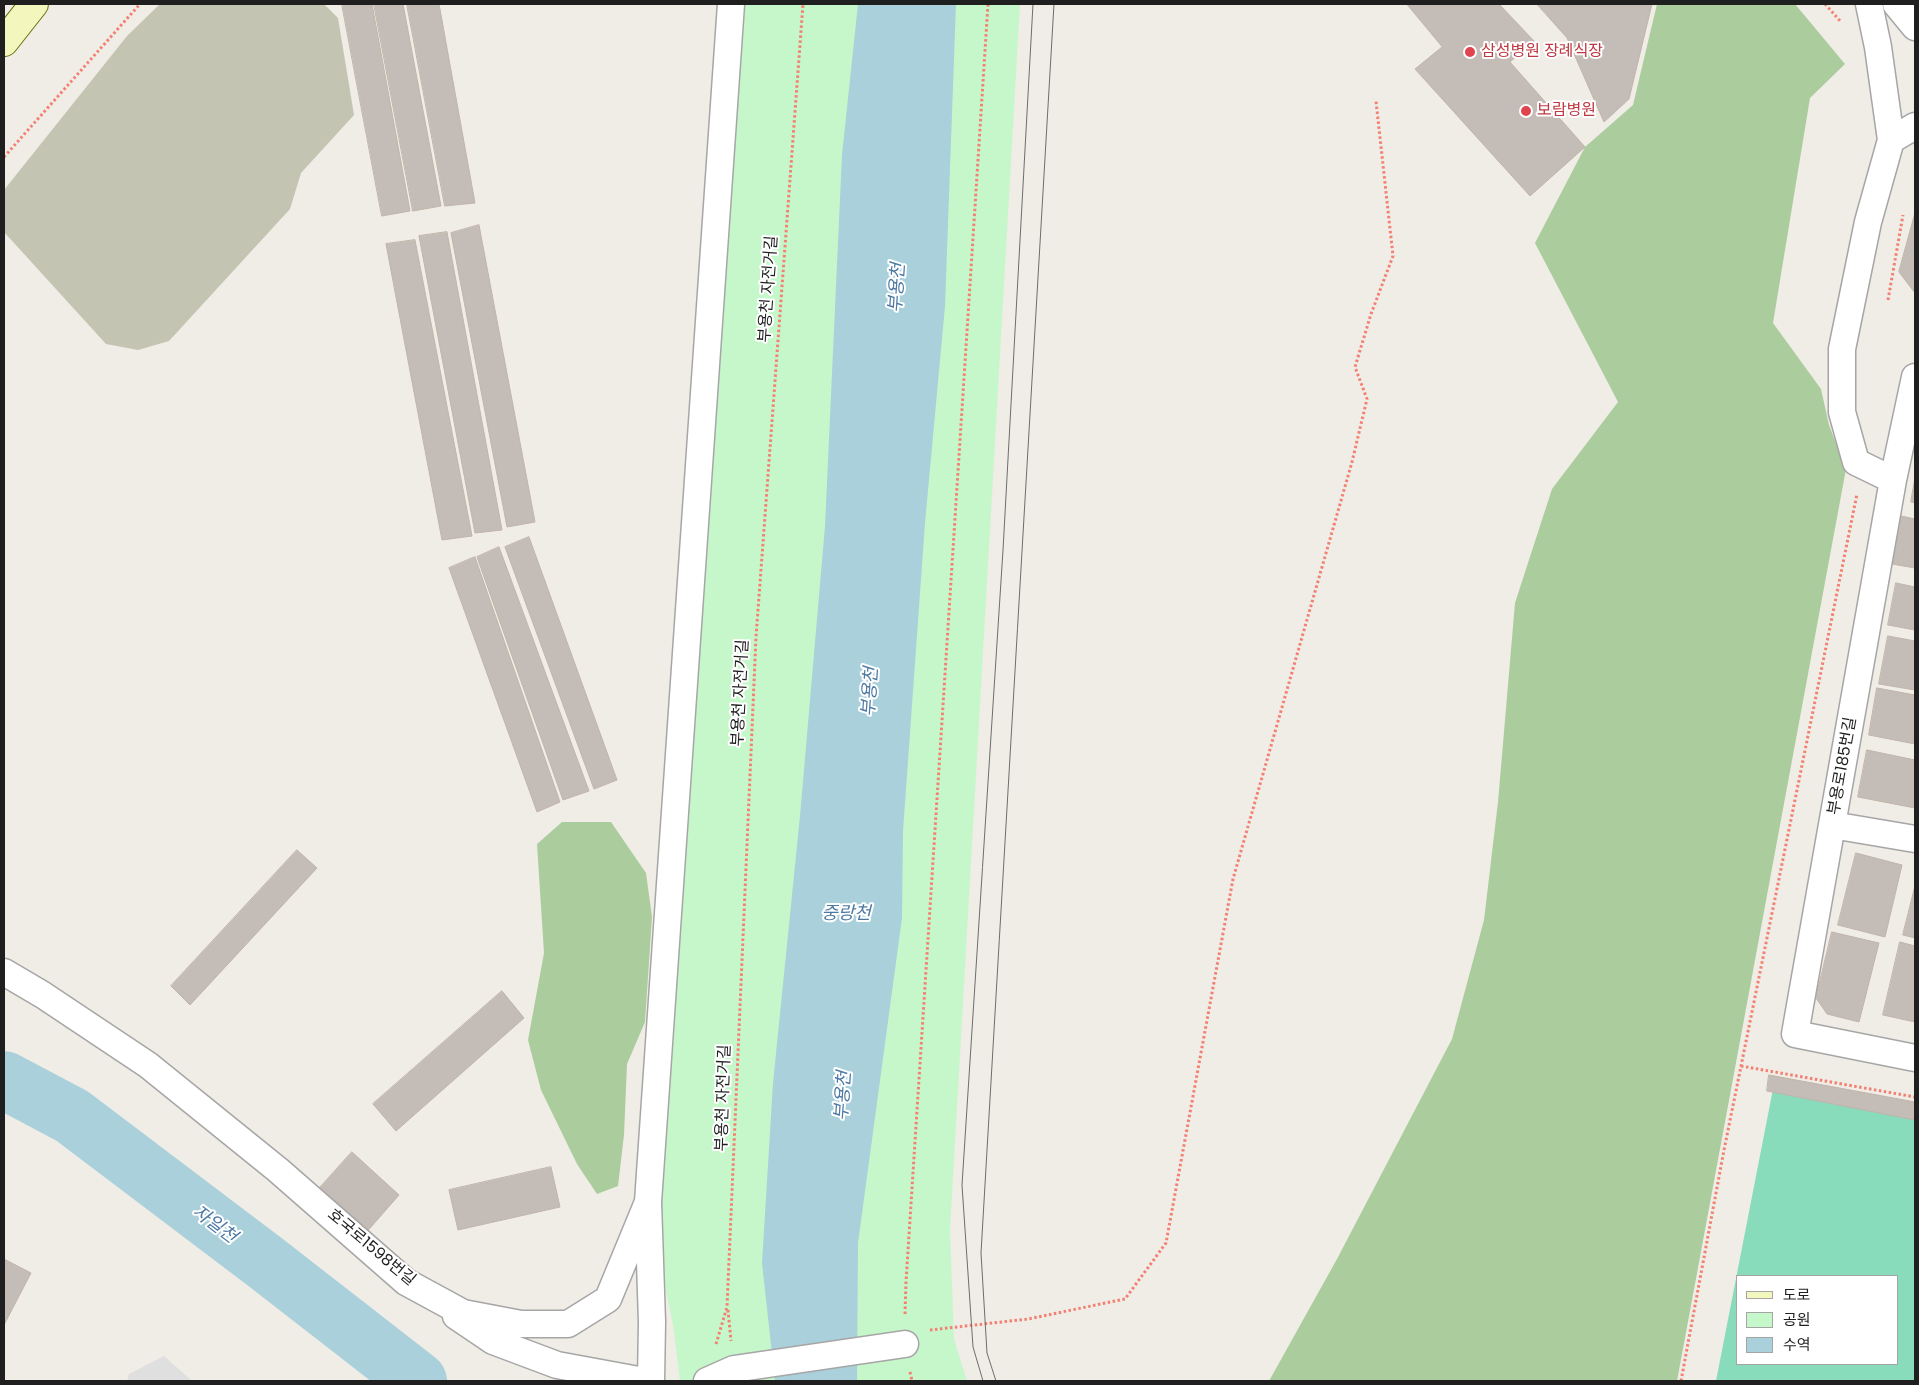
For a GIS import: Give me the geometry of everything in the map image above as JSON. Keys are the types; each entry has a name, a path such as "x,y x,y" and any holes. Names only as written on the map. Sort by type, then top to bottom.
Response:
{"main road":[{"path":"4,42 34,4"}],"street":[{"path":"651,1381 652,1322 648,1202 731,4"},
{"path":"1870,4 1891,140 1868,222 1842,349 1842,412 1856,462 1894,480"},
{"path":"1896,4 1915,27"},
{"path":"1891,140 1915,126"},
{"name":"부용로185번길","path":"1915,377 1894,480 1795,1034 1915,1058"},
{"path":"1832,825 1915,839"},
{"name":"호국로1598번길","path":"4,972 43,995 148,1065 278,1170 406,1282 463,1313 521,1324 568,1324 608,1299 648,1202"},
{"path":"406,1282 493,1341 557,1364 644,1381"},
{"path":"707,1381 734,1369 905,1338"}],"path":[{"path":"4,157 140,4"},
{"name":"부용천 자전거길","path":"714,1353 727,1306 756,637 802,4"},
{"path":"912,1381 905,1338 906,1282 988,4"},
{"path":"905,1338 1028,1319 1124,1299 1166,1243 1233,879 1349,471 1367,399 1355,367 1371,314 1393,256 1376,101"},
{"path":"1888,300 1904,212"},
{"path":"1681,1381 1724,1150 1858,491"},
{"path":"1741,1066 1915,1098"}],"shaded area":[{"path":"160,4 324,4 338,18 354,115 301,173 290,209 169,341 138,350 106,344 4,232 4,190 127,36"},
{"path":"164,1356 192,1381 127,1381 129,1374"}],"green space":[{"path":"741,4 1020,4 950,1230 954,1339 967,1381 680,1381 673,1325 663,1276 660,1192"},
{"path":"1657,4 1795,4 1845,64 1810,98 1773,323 1821,389 1829,425 1846,469 1677,1381 1269,1381 1337,1259 1452,1039 1484,920 1498,802 1515,603 1552,489 1618,402 1535,243 1585,147 1633,105"},
{"path":"562,822 611,822 646,873 652,917 645,1022 627,1064 624,1135 618,1186 597,1194 577,1164 541,1090 528,1040 544,953 537,844"},
{"path":"1773,1089 1915,1117 1915,1381 1716,1381 1736,1279 1736,1365 1899,1365 1899,1275 1737,1275"}],"water":[{"name":"중랑천","path":"858,4 956,4 945,306 925,523 903,831 902,918 858,1243 857,1381 775,1381 762,1263 773,1083 800,816 825,526 842,155"}],"building":[{"path":"342,4 372,4 410,211 382,216"},
{"path":"374,4 403,4 441,206 413,211"},
{"path":"407,4 439,4 475,203 445,206"},
{"path":"1407,4 1499,4 1534,41 1510,62 1585,147 1530,196 1415,69 1442,47"},
{"path":"1537,4 1652,4 1629,99 1604,122 1567,38"},
{"path":"1915,213 1915,293 1899,272"},
{"path":"479,225 535,522 507,527 451,233"},
{"path":"447,232 502,530 475,533 419,236"},
{"path":"415,240 472,536 442,540 386,244"},
{"path":"1915,478 1915,503 1911,502"},
{"path":"1901,516 1915,519 1915,568 1892,564"},
{"path":"529,537 617,780 594,789 505,547"},
{"path":"499,547 589,791 563,800 477,557"},
{"path":"475,557 560,802 537,812 449,568"},
{"path":"1896,583 1915,587 1915,630 1888,625"},
{"path":"1888,636 1915,641 1915,690 1879,684"},
{"path":"1877,688 1915,695 1915,744 1869,735"},
{"path":"1867,750 1915,760 1915,808 1858,797"},
{"path":"297,850 317,868 190,1005 171,986"},
{"path":"1856,853 1902,865 1885,937 1838,925"},
{"path":"1915,886 1915,938 1903,935"},
{"path":"1832,932 1879,943 1859,1022 1827,1014 1816,998"},
{"path":"1900,942 1915,946 1915,1022 1883,1015"},
{"path":"502,991 524,1018 396,1131 373,1104"},
{"path":"1769,1075 1915,1102 1915,1120 1767,1091"},
{"path":"352,1152 399,1195 364,1235 316,1192"},
{"path":"551,1167 560,1207 458,1230 449,1190"},
{"path":"4,1259 31,1273 4,1325"}],"waterway":[{"name":"자일천","path":"4,1080 72,1116 418,1381"}],"tram line":[{"path":"983,1381 973,1347 962,1185 1003,550 1033,4"},
{"path":"996,1381 987,1353 981,1253 1054,4"}],"place":[{"name":"삼성병원 장례식장","path":"1470,52"},
{"name":"보람병원","path":"1526,111"}],"water label":[{"name":"부용천","path":"898,288"},
{"name":"부용천","path":"871,692"},
{"name":"부용천","path":"844,1096"}]}
